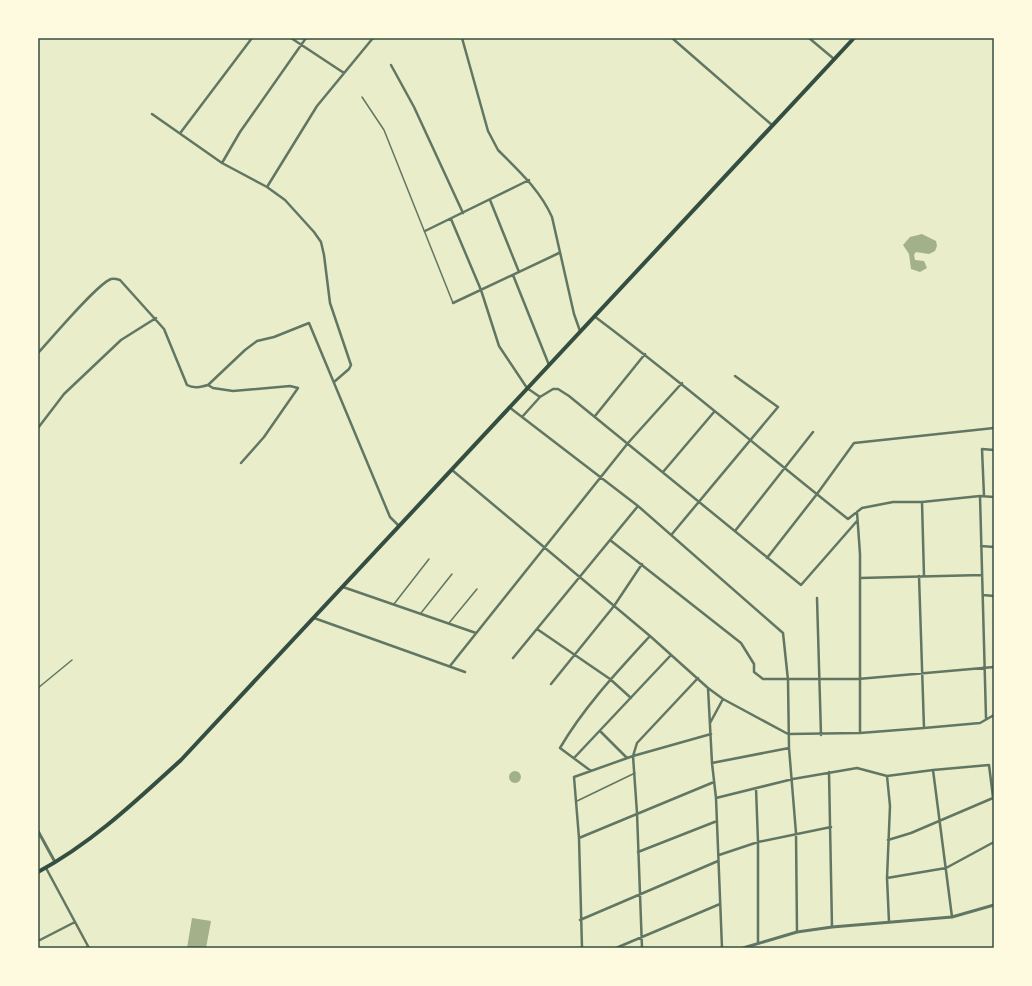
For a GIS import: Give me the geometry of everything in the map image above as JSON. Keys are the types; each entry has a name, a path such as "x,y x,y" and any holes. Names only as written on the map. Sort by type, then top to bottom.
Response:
{"main road":[{"path":"38,872 84,843 122,813 181,760 854,38"}],"street":[{"path":"181,132 252,38"},
{"path":"291,38 344,73"},
{"path":"222,163 240,132 306,38"},
{"path":"267,187 317,106 373,38"},
{"path":"462,38 488,131 498,150 529,180 547,205 552,217 559,253 574,314 580,331"},
{"path":"672,38 772,125"},
{"path":"809,38 834,59"},
{"path":"391,65 414,107 463,213"},
{"path":"152,114 181,132 222,163 267,187 285,200 321,242 326,266 330,304 351,365 349,369 334,382"},
{"path":"425,232 529,180"},
{"path":"490,200 519,272"},
{"path":"451,218 481,290 499,346 527,388 540,397"},
{"path":"453,303 559,253"},
{"path":"513,275 549,365"},
{"path":"38,353 98,289 110,280 120,280 156,318 164,329 187,385 192,387 201,387 208,384 244,350 257,341 274,337 308,323 390,518 399,526"},
{"path":"594,316 682,383 714,412 848,519 862,508 893,502 922,502 982,496 994,497"},
{"path":"38,428 64,394 122,340 156,318"},
{"path":"595,416 645,354"},
{"path":"672,534 752,441 778,407 735,376"},
{"path":"450,666 628,443 682,383"},
{"path":"208,384 213,388 233,391 290,386 298,388 264,437 241,463"},
{"path":"522,417 540,397 552,389 558,390 595,416 801,585 857,521"},
{"path":"509,407 638,506 784,633 788,680 788,734 793,779 796,833 797,932"},
{"path":"662,472 714,412"},
{"path":"767,558 854,444 994,428"},
{"path":"735,531 813,432"},
{"path":"986,718 981,546 982,449 994,450"},
{"path":"451,470 650,636 708,688 724,699 788,734 860,733 980,723 986,718 994,715"},
{"path":"922,502 924,576"},
{"path":"513,658 638,506"},
{"path":"857,512 860,578 858,679 860,733"},
{"path":"610,540 744,646 746,653 754,664 754,672 757,676 769,680 858,679 994,667"},
{"path":"981,546 994,547"},
{"path":"551,684 574,653 614,606 642,564"},
{"path":"860,578 982,575"},
{"path":"919,576 924,728"},
{"path":"343,587 476,633"},
{"path":"983,595 994,596"},
{"path":"817,598 822,734"},
{"path":"314,618 465,672"},
{"path":"537,629 610,679 631,698"},
{"path":"591,771 560,748 571,729 610,679 650,636"},
{"path":"574,758 671,655"},
{"path":"642,948 638,813 634,756 637,743 698,678"},
{"path":"708,688 712,763 716,798 722,948"},
{"path":"710,724 724,699"},
{"path":"600,730 627,758"},
{"path":"582,948 580,920 579,838 574,777 627,758 710,734"},
{"path":"712,763 789,748"},
{"path":"716,798 793,779 857,768 887,776 989,765 993,788 993,798 940,821 888,840"},
{"path":"933,770 952,917"},
{"path":"829,772 832,926"},
{"path":"887,776 890,806 887,878 889,922"},
{"path":"579,838 714,782"},
{"path":"756,788 758,842 758,942"},
{"path":"638,852 717,821"},
{"path":"719,855 758,842 831,827"},
{"path":"38,831 55,862"},
{"path":"887,878 946,868 994,842"},
{"path":"580,920 718,861"},
{"path":"46,868 90,948"},
{"path":"616,948 720,904"},
{"path":"743,948 758,942 797,932 832,926 952,917 994,905"},
{"path":"38,941 76,922"}],"lane":[{"path":"362,97 384,130 453,303"},
{"path":"394,604 429,559"},
{"path":"421,614 452,574"},
{"path":"448,623 477,589"},
{"path":"38,688 72,660"},
{"path":"577,801 635,773"}],"shaded area":[{"path":"922,234 936,241 937,246 935,251 929,254 916,252 914,255 915,260 924,261 927,268 920,272 911,269 909,254 903,245 910,237"},
{"path":"513,771 517,771 521,777 517,783 513,783 509,779 509,775"},
{"path":"192,918 211,921 206,948 187,948"}]}
